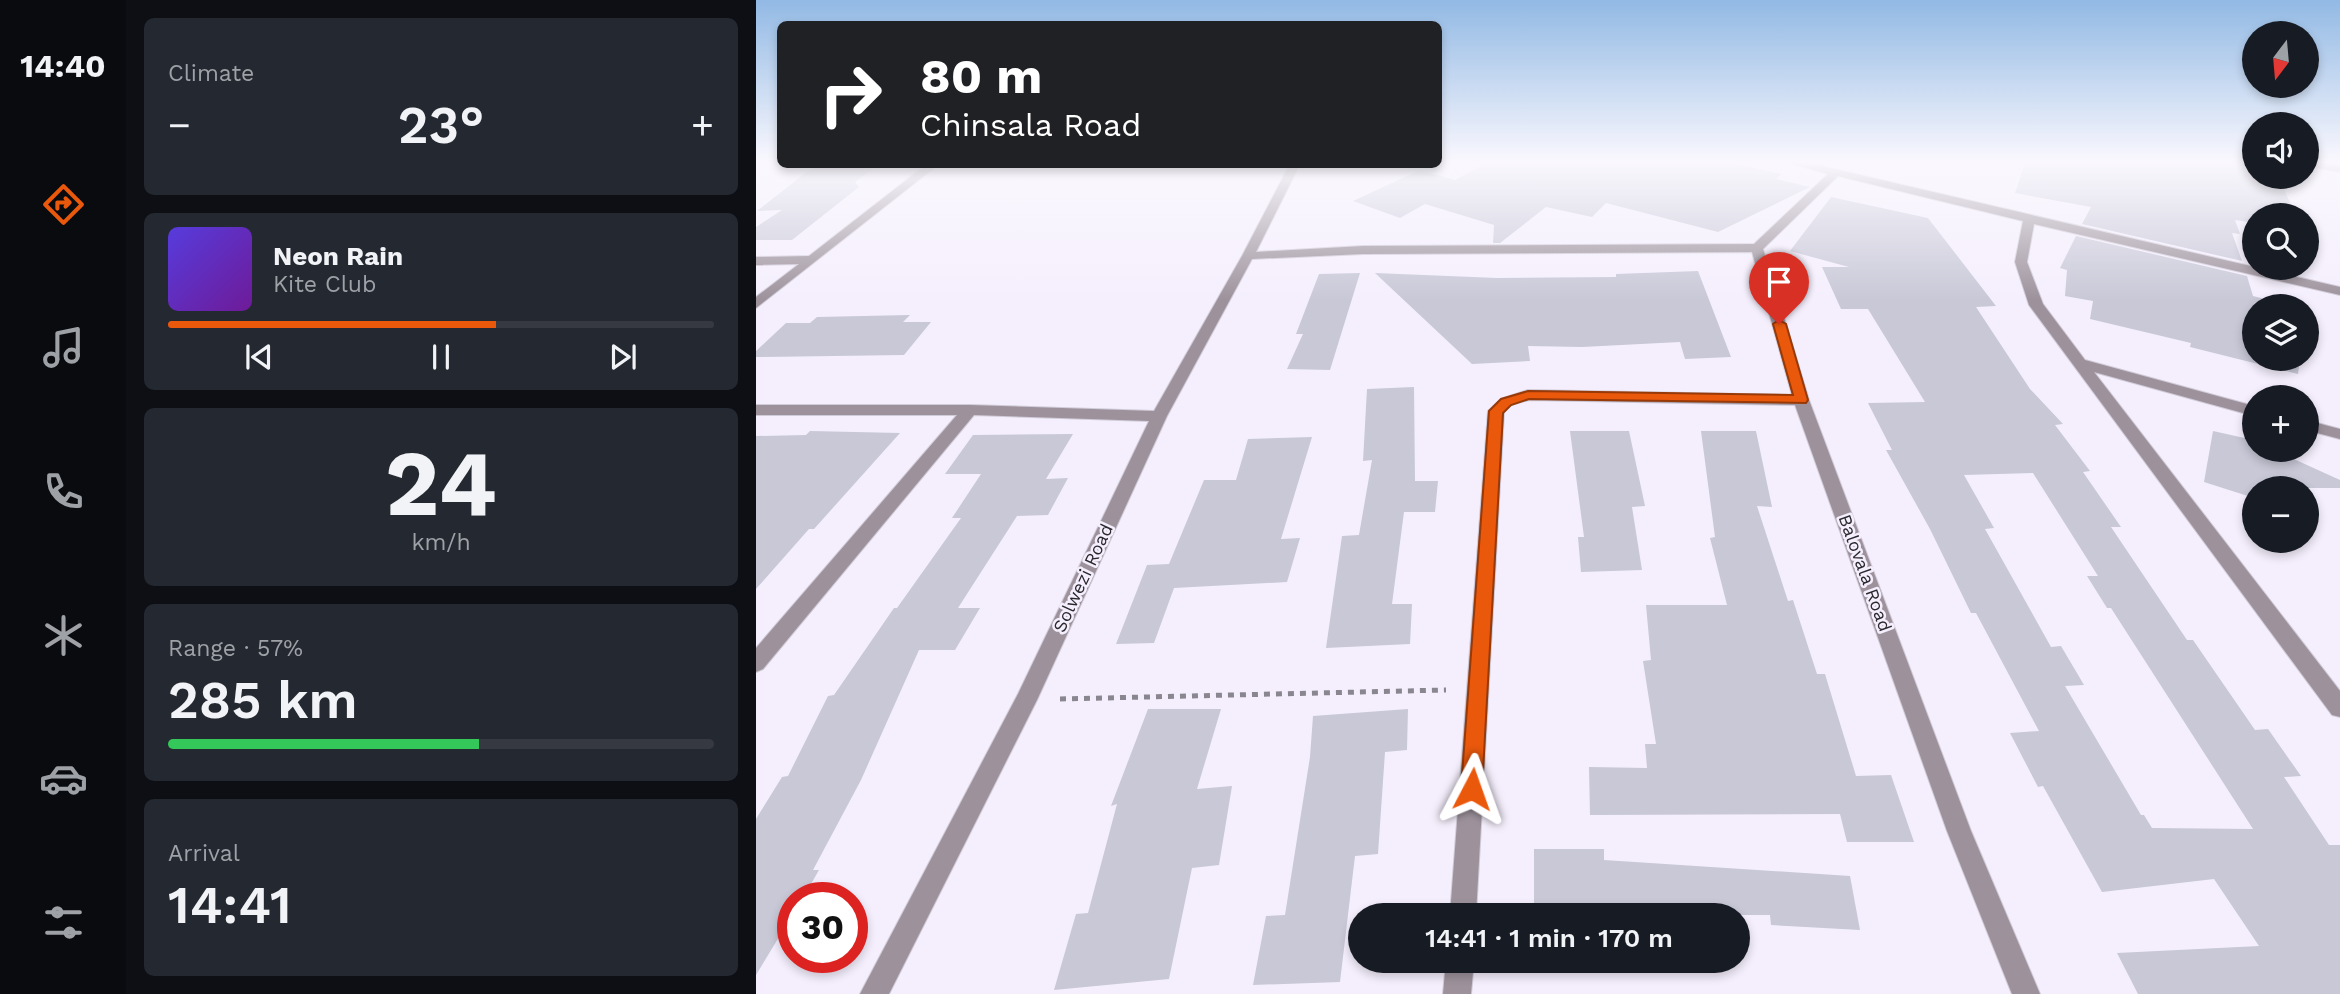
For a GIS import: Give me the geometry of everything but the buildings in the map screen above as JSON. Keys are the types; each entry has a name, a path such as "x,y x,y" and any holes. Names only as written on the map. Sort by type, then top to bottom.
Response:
{"street":[{"path":"756,304 878,207"},
{"name":"Solwezi Road","path":"874,994 1026,700 1159,416 1273,207"},
{"path":"1248,257 1363,250 1757,248 1799,207"},
{"path":"1980,207 2340,291"},
{"path":"2029,219 2021,262 2036,304 2253,596 2340,708"},
{"name":"Balovala Road","path":"1757,248 1801,400 1959,831 2025,994"},
{"path":"756,261 811,260"},
{"path":"2083,364 2242,408"},
{"path":"1464,903 1496,411 1506,402 1528,395 1801,400"},
{"path":"756,410 970,410 1159,416"},
{"path":"756,663 970,410"},
{"path":"2319,428 2340,434"},
{"path":"1457,994 1459,973"}],"path":[{"path":"1026,700 1479,689"}],"route":[{"path":"1472,789 1496,411 1506,402 1528,395 1801,400 1779,324"}]}
